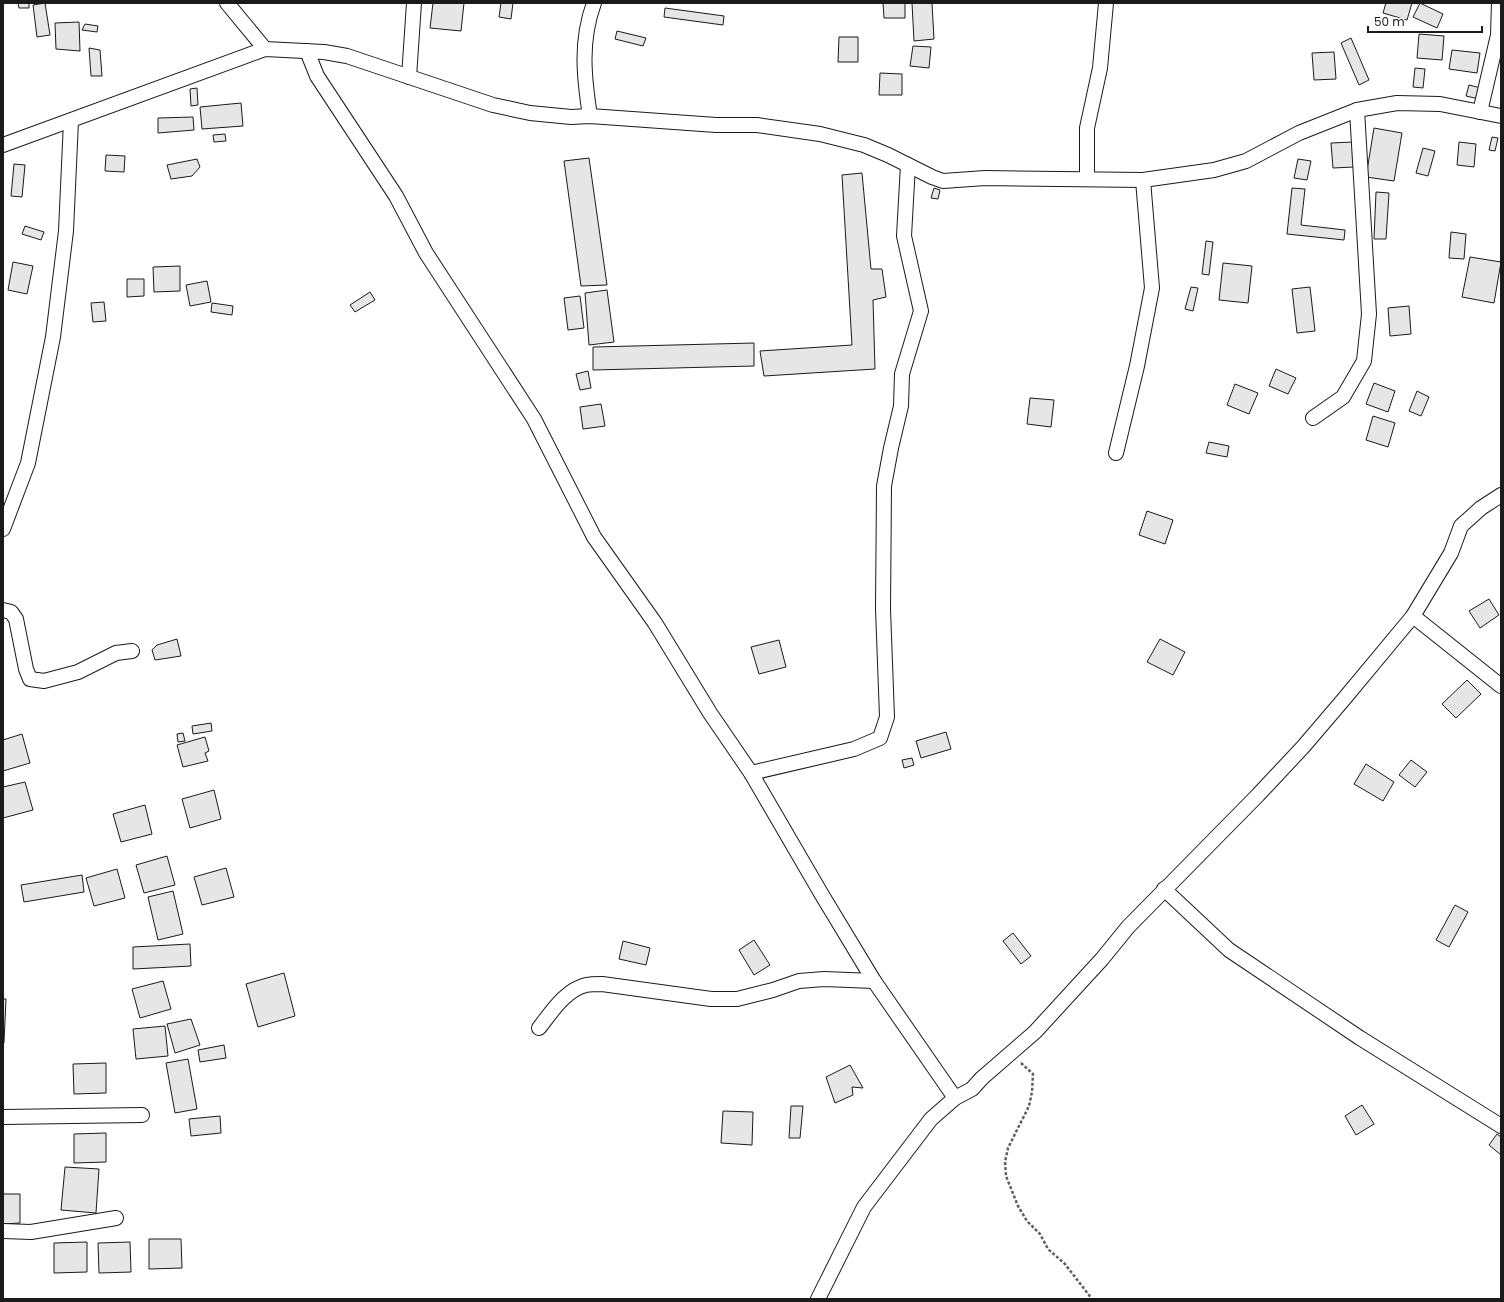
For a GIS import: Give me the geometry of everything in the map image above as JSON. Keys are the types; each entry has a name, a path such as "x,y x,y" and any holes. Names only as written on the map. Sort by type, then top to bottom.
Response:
{"street":[{"path":"227,3 265,49"},
{"path":"409,77 414,3"},
{"path":"590,116 585,86 584,47 589,16 594,3"},
{"path":"1087,179 1087,128 1100,68 1106,3"},
{"path":"1480,112 1498,36 1499,3"},
{"path":"3,145 265,49 324,52 347,56 493,105 530,113 571,117 590,116 716,125 757,125 820,134 864,145 943,181 985,178 1143,180 1214,170 1246,160 1298,133 1357,110 1397,103 1440,104 1501,116"},
{"path":"307,51 317,76 396,196 426,253 534,419 594,537 655,623 710,713 751,773 874,981 955,1098"},
{"path":"1313,418 1343,397 1364,361 1369,314 1357,110"},
{"path":"3,529 28,462 53,337 66,231 71,121"},
{"path":"751,773 854,749 880,738 887,717 883,609 884,486 901,406 902,374 921,312 904,236 908,165"},
{"path":"1116,452 1137,366 1152,288 1143,180"},
{"path":"818,1299 864,1207 931,1119 955,1098 972,1089 982,1078 1036,1032 1102,959 1128,926 1258,795 1303,746 1414,616 1451,552 1461,526 1481,508 1501,495"},
{"path":"3,610 11,612 16,619 26,669 30,679 44,681 78,672 116,652 132,652"},
{"path":"1414,616 1501,686"},
{"path":"1164,889 1236,955 1360,1038 1501,1126"},
{"path":"539,1028 556,1007 571,992 585,986 602,984 711,999 737,999 773,990 799,981 824,979 874,981"},
{"path":"3,1117 142,1114"},
{"path":"3,1231 31,1232 116,1218"}],"path":[{"path":"1010,1054 1033,1074 1032,1092 1029,1106 1008,1148 1005,1162 1006,1176 1018,1206 1026,1221 1040,1234 1048,1249 1065,1264 1092,1299"}],"building":[{"path":"18,3 29,3 29,8 19,8"},
{"path":"45,3 50,35 37,37 33,5"},
{"path":"433,3 464,3 461,31 430,28"},
{"path":"501,3 513,3 511,19 499,17"},
{"path":"883,3 905,3 905,18 884,18"},
{"path":"912,3 932,3 934,39 914,41"},
{"path":"1386,3 1412,3 1407,20 1383,13"},
{"path":"1420,3 1443,14 1437,28 1413,17"},
{"path":"665,8 724,16 723,25 664,17"},
{"path":"79,22 80,51 56,49 55,23"},
{"path":"85,24 98,26 97,32 82,30"},
{"path":"617,31 646,38 643,46 615,39"},
{"path":"1419,34 1444,36 1442,60 1417,58"},
{"path":"839,37 858,37 858,62 838,62"},
{"path":"1351,38 1369,80 1359,85 1341,43"},
{"path":"913,46 931,47 929,68 910,66"},
{"path":"89,48 100,50 102,76 91,76"},
{"path":"1452,50 1480,53 1477,73 1449,69"},
{"path":"1334,52 1336,79 1314,80 1312,53"},
{"path":"1415,68 1425,69 1423,88 1413,87"},
{"path":"880,73 902,74 902,95 879,95"},
{"path":"1469,85 1481,88 1479,99 1466,96"},
{"path":"197,88 198,105 191,106 190,89"},
{"path":"241,103 243,126 202,129 200,107"},
{"path":"193,117 194,130 158,133 158,118"},
{"path":"1374,128 1402,133 1394,181 1366,177"},
{"path":"225,134 226,141 214,142 213,135"},
{"path":"1492,137 1498,138 1495,151 1489,150"},
{"path":"1353,142 1354,167 1333,168 1331,143"},
{"path":"1459,142 1476,144 1474,167 1457,165"},
{"path":"1423,148 1435,151 1428,176 1416,173"},
{"path":"106,155 125,156 124,172 105,171"},
{"path":"589,158 607,285 581,286 564,161"},
{"path":"197,159 200,167 192,176 171,179 167,165"},
{"path":"1298,159 1311,161 1307,180 1294,178"},
{"path":"14,164 25,165 22,197 11,196"},
{"path":"862,173 871,269 882,269 886,297 873,300 875,369 764,376 760,351 852,345 842,175"},
{"path":"934,188 940,190 938,199 931,198"},
{"path":"1292,188 1305,189 1301,225 1345,230 1344,240 1287,234"},
{"path":"1376,192 1389,193 1386,239 1374,239"},
{"path":"25,226 44,232 41,240 22,234"},
{"path":"1451,232 1466,234 1464,259 1449,258"},
{"path":"1206,241 1213,242 1209,275 1202,274"},
{"path":"1470,257 1501,262 1494,303 1462,297"},
{"path":"13,262 33,266 27,294 8,290"},
{"path":"1223,263 1252,266 1248,303 1219,300"},
{"path":"180,266 180,291 154,292 153,267"},
{"path":"127,279 144,279 144,296 127,297"},
{"path":"207,281 211,302 190,306 186,285"},
{"path":"1191,287 1198,288 1193,311 1185,309"},
{"path":"1310,287 1315,331 1297,333 1292,289"},
{"path":"607,290 614,342 589,345 585,293"},
{"path":"370,292 375,300 355,312 350,305"},
{"path":"580,296 584,328 568,330 564,298"},
{"path":"104,302 106,321 93,322 91,303"},
{"path":"212,303 233,306 232,315 211,312"},
{"path":"1409,306 1411,334 1390,336 1388,308"},
{"path":"754,343 754,366 593,370 593,347"},
{"path":"1276,369 1296,378 1288,394 1269,386"},
{"path":"588,371 591,388 580,390 576,374"},
{"path":"1374,383 1395,391 1388,412 1366,404"},
{"path":"1235,384 1258,393 1249,414 1227,405"},
{"path":"1417,391 1429,397 1421,416 1409,411"},
{"path":"1030,398 1054,400 1051,427 1027,424"},
{"path":"601,404 605,426 583,429 580,407"},
{"path":"1373,416 1395,423 1388,447 1366,440"},
{"path":"1209,442 1229,446 1227,457 1206,453"},
{"path":"1147,511 1173,520 1165,544 1139,535"},
{"path":"1489,599 1499,615 1480,628 1469,611"},
{"path":"177,639 181,656 155,660 152,650 157,645"},
{"path":"1160,639 1185,652 1173,675 1147,662"},
{"path":"779,640 786,667 759,674 751,647"},
{"path":"1467,680 1481,694 1456,718 1442,704"},
{"path":"211,723 212,731 193,734 192,726"},
{"path":"946,732 951,749 921,758 916,741"},
{"path":"183,733 185,741 178,742 177,734"},
{"path":"22,734 30,763 3,771 3,740"},
{"path":"205,737 209,751 205,753 208,761 183,767 177,745"},
{"path":"912,758 914,765 904,768 902,760"},
{"path":"1411,760 1427,772 1415,787 1399,775"},
{"path":"1366,764 1394,782 1383,801 1354,784"},
{"path":"25,782 33,810 3,818 3,787"},
{"path":"214,790 221,819 190,828 182,799"},
{"path":"145,805 152,834 121,842 113,814"},
{"path":"167,856 175,885 144,893 136,865"},
{"path":"226,868 234,897 202,905 194,877"},
{"path":"117,869 125,898 94,906 86,878"},
{"path":"82,875 84,892 24,902 21,885"},
{"path":"173,891 183,934 158,940 148,897"},
{"path":"1455,905 1468,912 1449,947 1436,940"},
{"path":"1013,933 1031,956 1021,964 1003,941"},
{"path":"754,940 770,965 754,975 739,950"},
{"path":"623,941 650,948 646,965 619,959"},
{"path":"190,944 191,966 133,969 133,947"},
{"path":"284,973 295,1016 258,1027 246,984"},
{"path":"163,981 171,1009 140,1018 132,989"},
{"path":"3,999 6,999 4,1043 3,1043"},
{"path":"191,1019 200,1045 175,1053 167,1024"},
{"path":"165,1026 168,1056 136,1059 133,1029"},
{"path":"224,1045 226,1058 200,1062 198,1050"},
{"path":"188,1059 197,1109 175,1113 166,1063"},
{"path":"106,1063 106,1093 74,1094 73,1064"},
{"path":"850,1065 863,1088 852,1087 853,1095 835,1103 826,1077"},
{"path":"1362,1105 1374,1124 1356,1135 1345,1116"},
{"path":"791,1106 803,1106 800,1138 789,1138"},
{"path":"723,1111 753,1112 752,1145 721,1143"},
{"path":"220,1116 221,1133 191,1136 189,1119"},
{"path":"106,1133 106,1162 74,1163 74,1134"},
{"path":"1497,1134 1501,1137 1501,1155 1489,1145"},
{"path":"65,1167 99,1169 96,1213 61,1210"},
{"path":"3,1194 20,1194 20,1223 3,1224"},
{"path":"149,1239 181,1239 182,1268 149,1269"},
{"path":"87,1242 87,1272 54,1273 54,1243"},
{"path":"130,1242 131,1272 99,1273 98,1243"}]}
